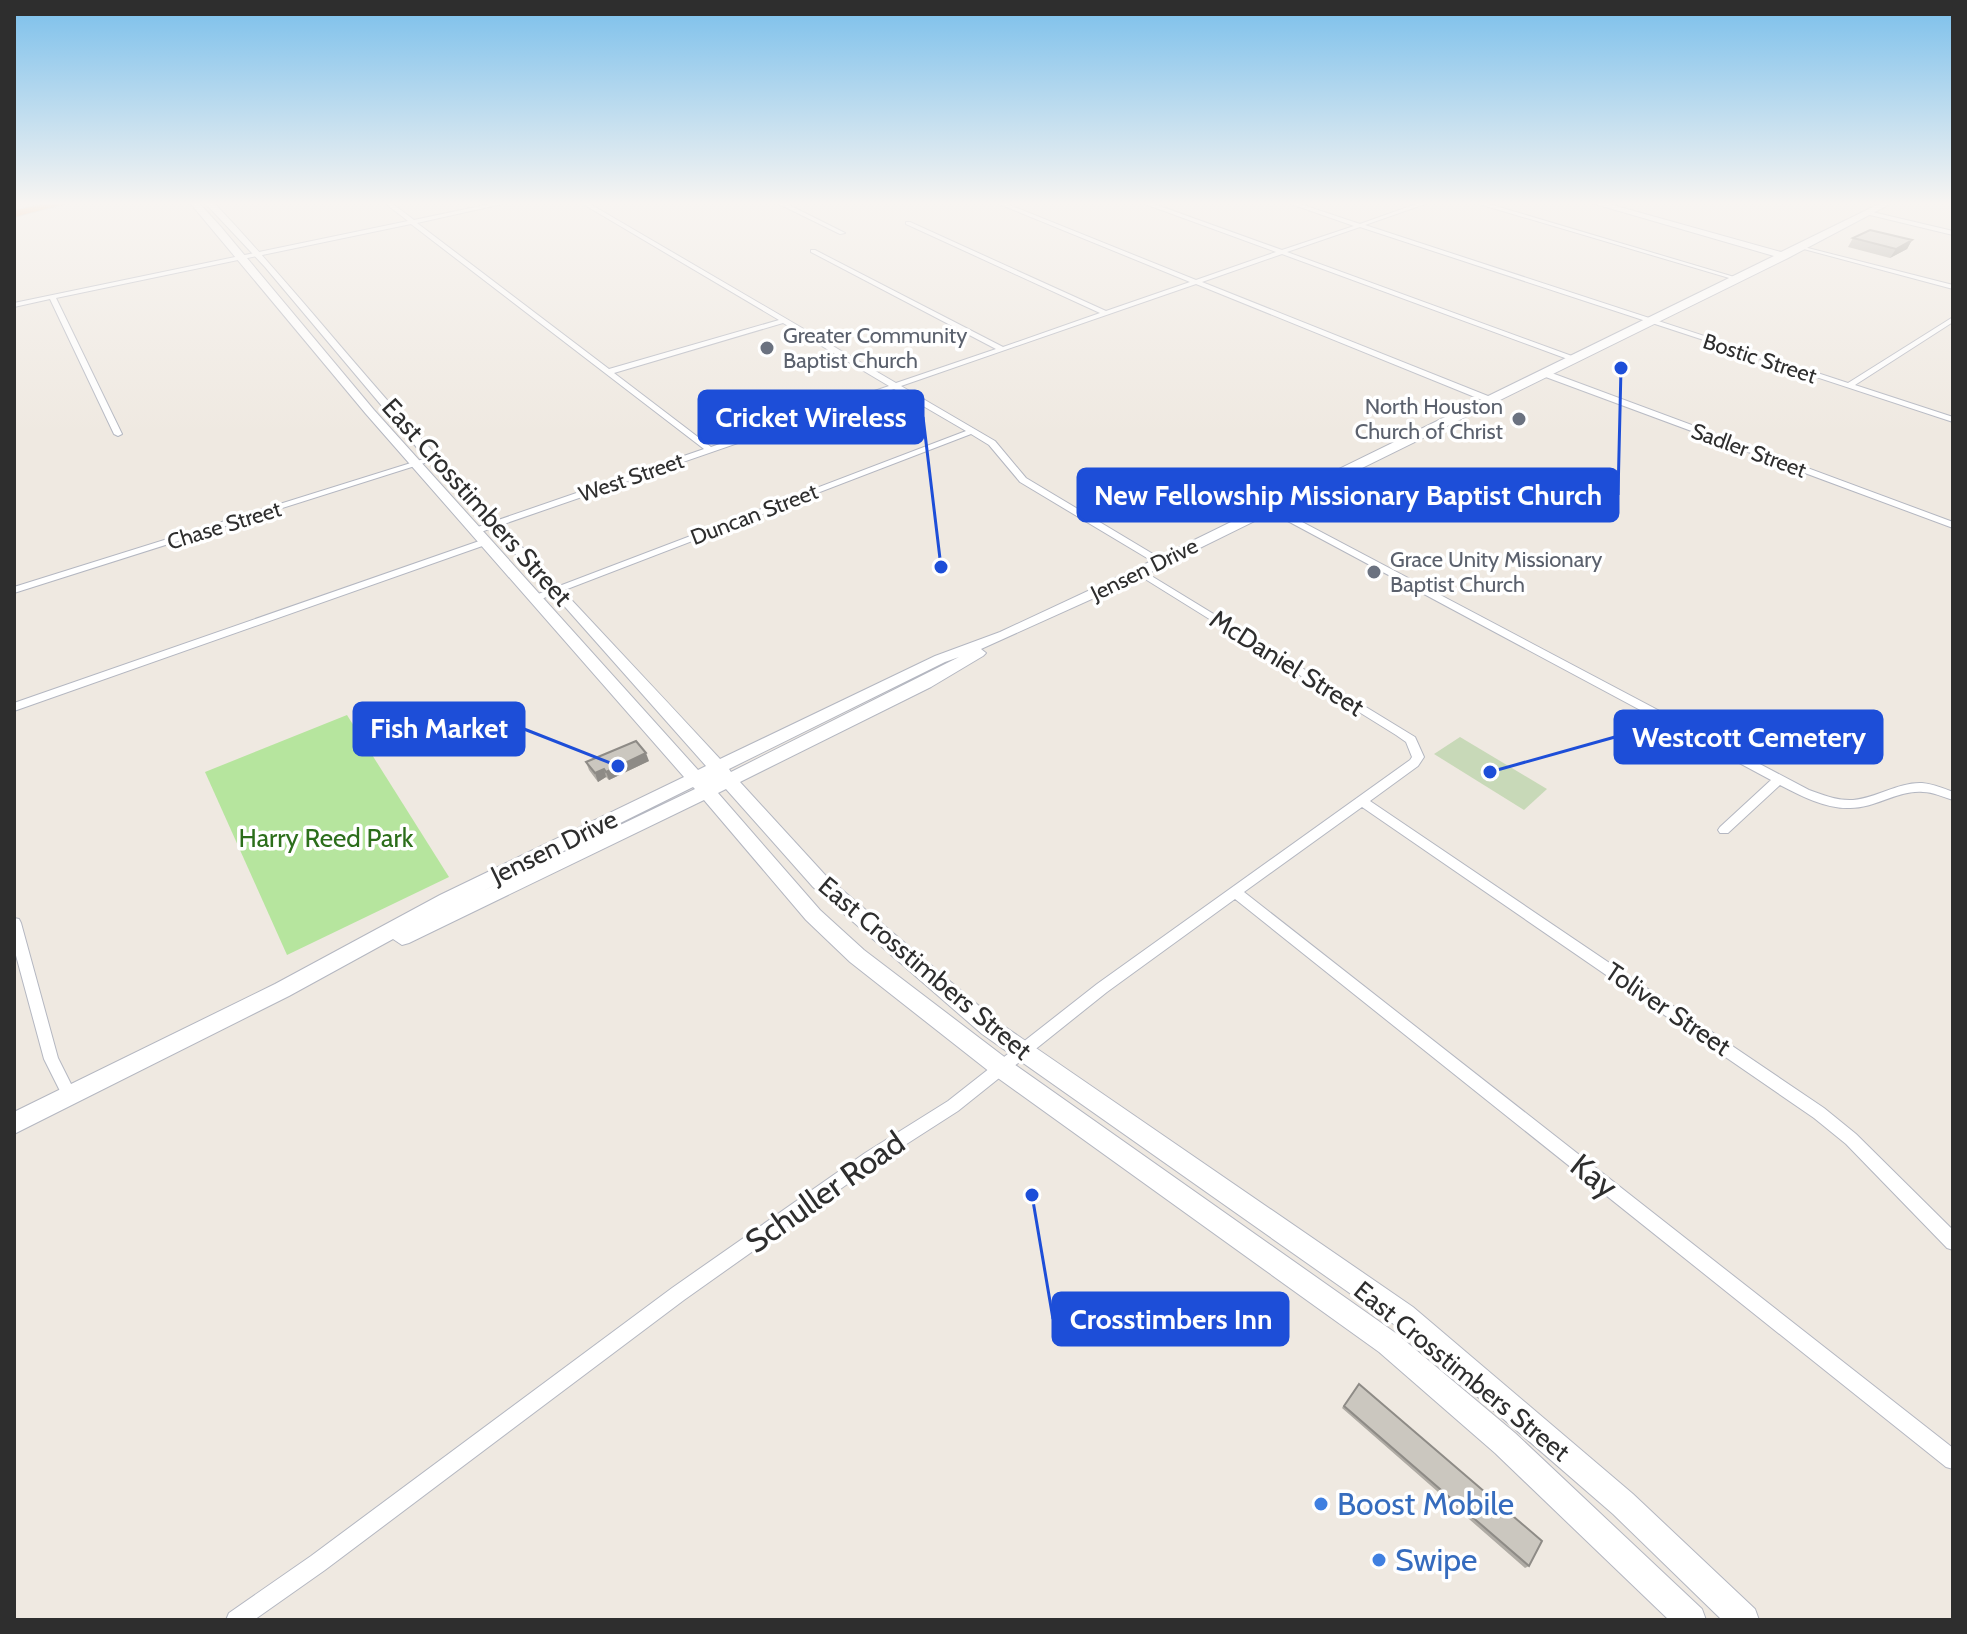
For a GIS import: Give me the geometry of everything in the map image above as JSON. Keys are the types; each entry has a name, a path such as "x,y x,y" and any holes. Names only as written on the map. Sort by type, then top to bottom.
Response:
{"main road":[{"name":"East Crosstimbers Street","path":"262,280 416,465 813,915 852,952 1013,1060 1277,1227 1404,1316 1623,1504 1744,1620"},
{"name":"East Crosstimbers Street","path":"281,280 433,459 557,590 820,882 990,1028 1013,1060 1263,1254 1388,1343 1441,1386 1606,1537 1691,1620"},
{"name":"Jensen Drive","path":"14,1123 282,990 494,895 700,785 1735,280"},
{"path":"268,287 284,284"},
{"path":"310,340 329,336"},
{"path":"357,397 377,392"},
{"path":"585,653 606,644"},
{"path":"852,952 881,936"},
{"path":"1263,1254 1277,1227"},
{"path":"1606,1537 1623,1504"}],"street":[{"path":"14,305 134,280"},
{"path":"489,280 710,450"},
{"path":"714,280 972,431 1001,451 1023,480 1160,562"},
{"path":"869,280 1002,349"},
{"path":"1034,280 1106,313"},
{"path":"1359,280 1576,359"},
{"name":"Bostic Street","path":"1528,280 1953,420"},
{"path":"1928,280 1953,287"},
{"path":"1193,281 1490,400"},
{"name":"West Street","path":"14,707 480,536 495,524 1193,281"},
{"path":"52,297 118,434"},
{"path":"1849,386 1953,319"},
{"path":"608,372 783,321"},
{"name":"Sadler Street","path":"1546,374 1953,525"},
{"name":"Duncan Street","path":"536,598 972,431"},
{"name":"Chase Street","path":"14,590 433,459"},
{"path":"1270,508 1779,779 1826,800 1854,804 1913,785 1953,796"},
{"name":"McDaniel Street","path":"1140,572 1400,732 1417,749 1418,757 1414,763"},
{"name":"Schuller Road","path":"236,1620 318,1563 678,1294 871,1158 953,1106 1102,988 1414,763"},
{"path":"1724,830 1779,779"},
{"name":"Toliver Street","path":"1362,801 1809,1105 1851,1139 1953,1242"},
{"name":"Kay","path":"1236,893 1953,1460"},
{"path":"14,923 51,1059 70,1096"}],"green space":[{"name":"Harry Reed Park","path":"347,715 449,877 287,955 205,772"},
{"path":"1460,737 1547,789 1524,810 1434,754"}],"building":[{"path":"636,741 646,753 606,772 604,769 595,773 586,762"},
{"name":"Swipe","path":"1359,1384 1542,1541 1529,1566 1344,1406"}],"place":[{"name":"Greater Community Baptist Church","path":"767,348"},
{"name":"New Fellowship Missionary Baptist Church","path":"1621,368"},
{"name":"North Houston Church of Christ","path":"1519,419"},
{"name":"Cricket Wireless","path":"941,567"},
{"name":"Grace Unity Missionary Baptist Church","path":"1374,572"},
{"name":"Fish Market","path":"618,766"},
{"name":"Westcott Cemetery","path":"1490,772"},
{"name":"Crosstimbers Inn","path":"1032,1195"},
{"name":"Boost Mobile","path":"1321,1504"},
{"name":"Swipe","path":"1379,1560"}]}
